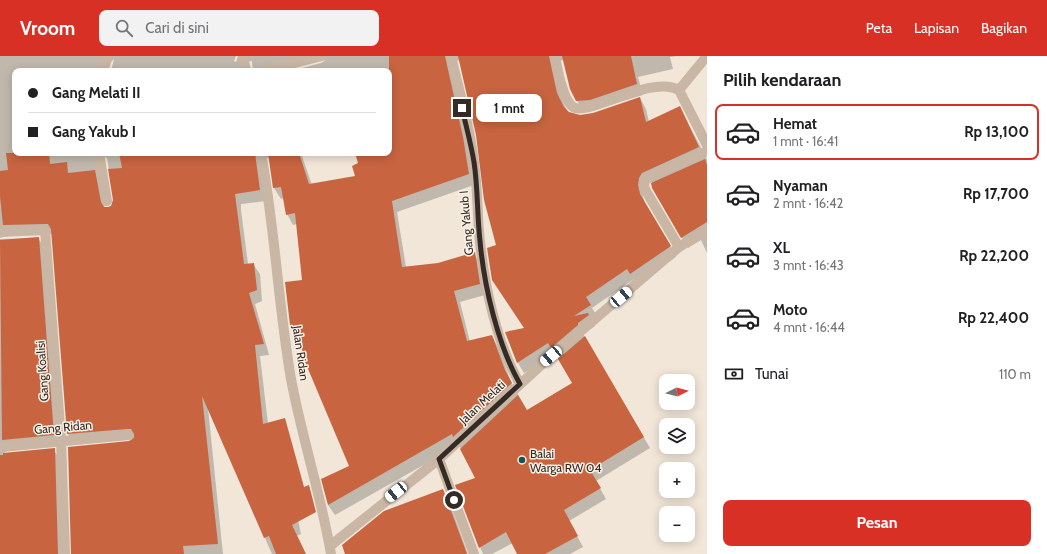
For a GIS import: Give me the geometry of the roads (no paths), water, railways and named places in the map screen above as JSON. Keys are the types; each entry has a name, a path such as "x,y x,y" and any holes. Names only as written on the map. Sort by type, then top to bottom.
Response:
{"street":[{"path":"104,68 108,56"},
{"path":"243,56 245,68"},
{"path":"273,68 319,56"},
{"name":"Gang Yakub I","path":"451,56 474,162 480,243 489,294 499,336 512,369 520,384"},
{"path":"555,56 564,92 570,104 576,109 587,109 610,99 641,90 666,87 679,90"},
{"path":"679,90 707,56"},
{"path":"679,90 707,145"},
{"path":"679,248 646,191 644,179 707,152"},
{"path":"99,156 106,201"},
{"name":"Jalan Ridan","path":"262,156 268,188 291,378 306,450 330,550"},
{"name":"Gang Koalisi","path":"0,232 45,230 60,440 65,554"},
{"name":"Jalan Melati","path":"330,550 439,459 520,384 679,248 707,230"},
{"name":"Gang Ridan","path":"1,447 60,440 128,435"},
{"path":"439,459 474,554"}],"place":[{"name":"Balai Warga RW 04","path":"522,460"}]}
